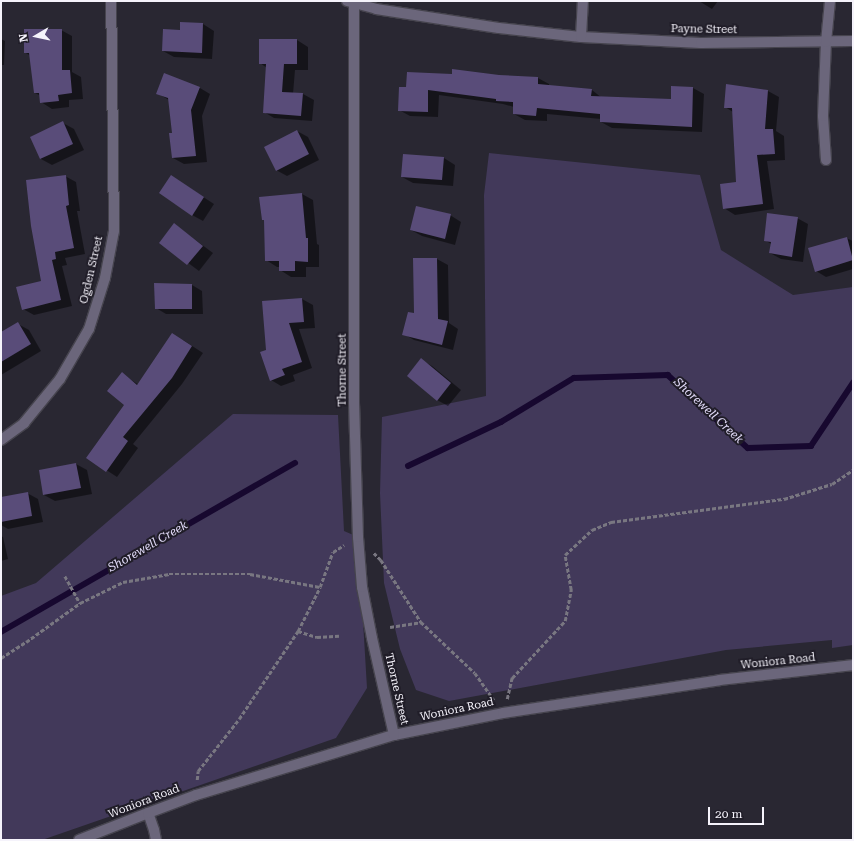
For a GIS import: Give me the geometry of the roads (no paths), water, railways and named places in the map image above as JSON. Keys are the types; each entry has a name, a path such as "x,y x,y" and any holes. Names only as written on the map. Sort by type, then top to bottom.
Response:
{"street":[{"name":"Ogden Street","path":"1,440 24,423 60,379 89,329 105,278 114,230 111,1"},
{"path":"581,37 583,1"},
{"path":"826,160 823,116 826,42 830,1"},
{"name":"Payne Street","path":"351,2 376,9 499,28 581,37 701,43 853,42"},
{"name":"Thorne Street","path":"351,2 354,402 358,537 362,587 394,735"},
{"name":"Woniora Road","path":"79,840 196,795 394,735 503,713 720,680 853,665"},
{"path":"148,813 156,840"}],"waterway":[{"name":"Shorewell Creek","path":"408,466 501,422 574,378 668,375 748,448 811,446 853,383"},
{"name":"Shorewell Creek","path":"1,632 295,463"}]}
